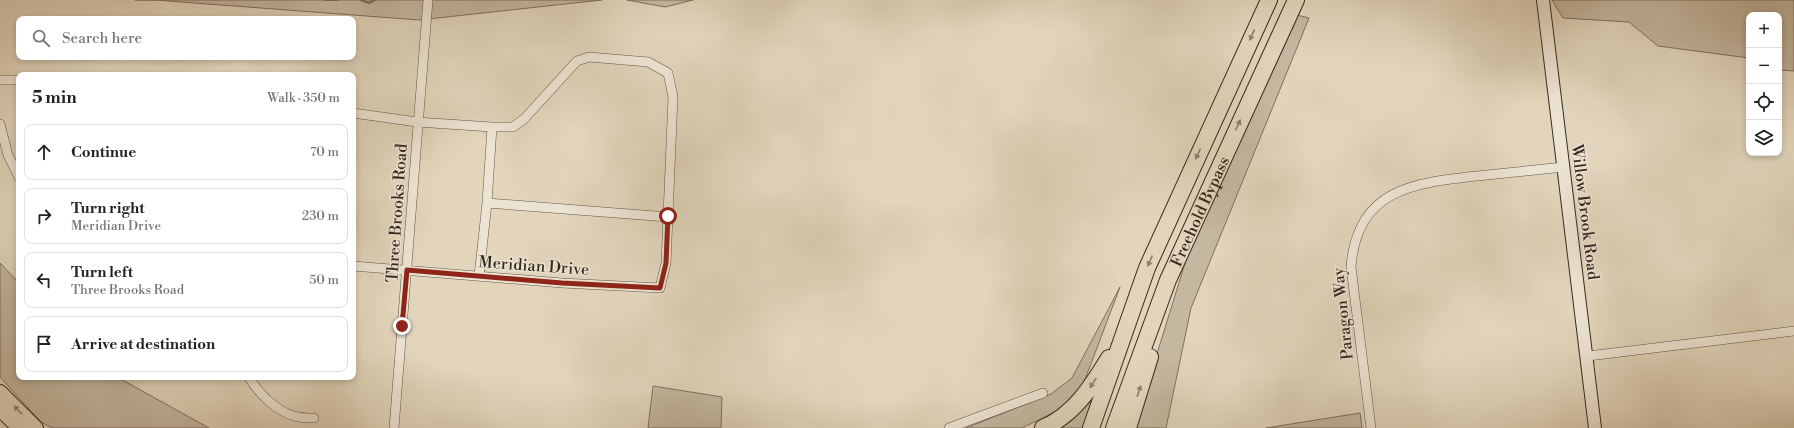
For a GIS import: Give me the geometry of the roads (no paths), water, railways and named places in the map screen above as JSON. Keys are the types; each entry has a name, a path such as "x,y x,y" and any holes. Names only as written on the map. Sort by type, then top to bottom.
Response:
{"highway":[{"name":"Freehold Bypass","path":"1091,428 1147,268 1269,0"},
{"name":"Freehold Bypass","path":"1114,428 1168,280 1198,211 1296,0"},
{"path":"1128,428 1198,211"},
{"path":"1042,428 1070,411 1084,396 1108,360 1127,325"}],"main road":[{"path":"0,392 36,428"},
{"path":"0,409 19,428"}],"street":[{"name":"Three Brooks Road","path":"394,428 417,122 428,0"},
{"name":"Willow Brook Road","path":"1543,0 1596,428"},
{"path":"356,113 417,122 513,127 524,119 577,61 589,57 648,62 668,73 673,97 668,216 487,203"},
{"path":"0,80 16,80"},
{"path":"0,124 6,151 16,171"},
{"path":"479,276 487,203 492,127"},
{"name":"Paragon Way","path":"1371,428 1351,267 1355,242 1366,220 1380,204 1389,197 1411,186 1442,180 1564,167"},
{"name":"Meridian Drive","path":"356,266 660,288 666,263 668,216"},
{"path":"1588,356 1794,332"},
{"path":"251,380 263,396 286,412 293,416 314,418"},
{"path":"949,428 1043,393"}],"waterway":[{"path":"325,0 337,0"},
{"path":"361,0 369,3 375,0"}]}
